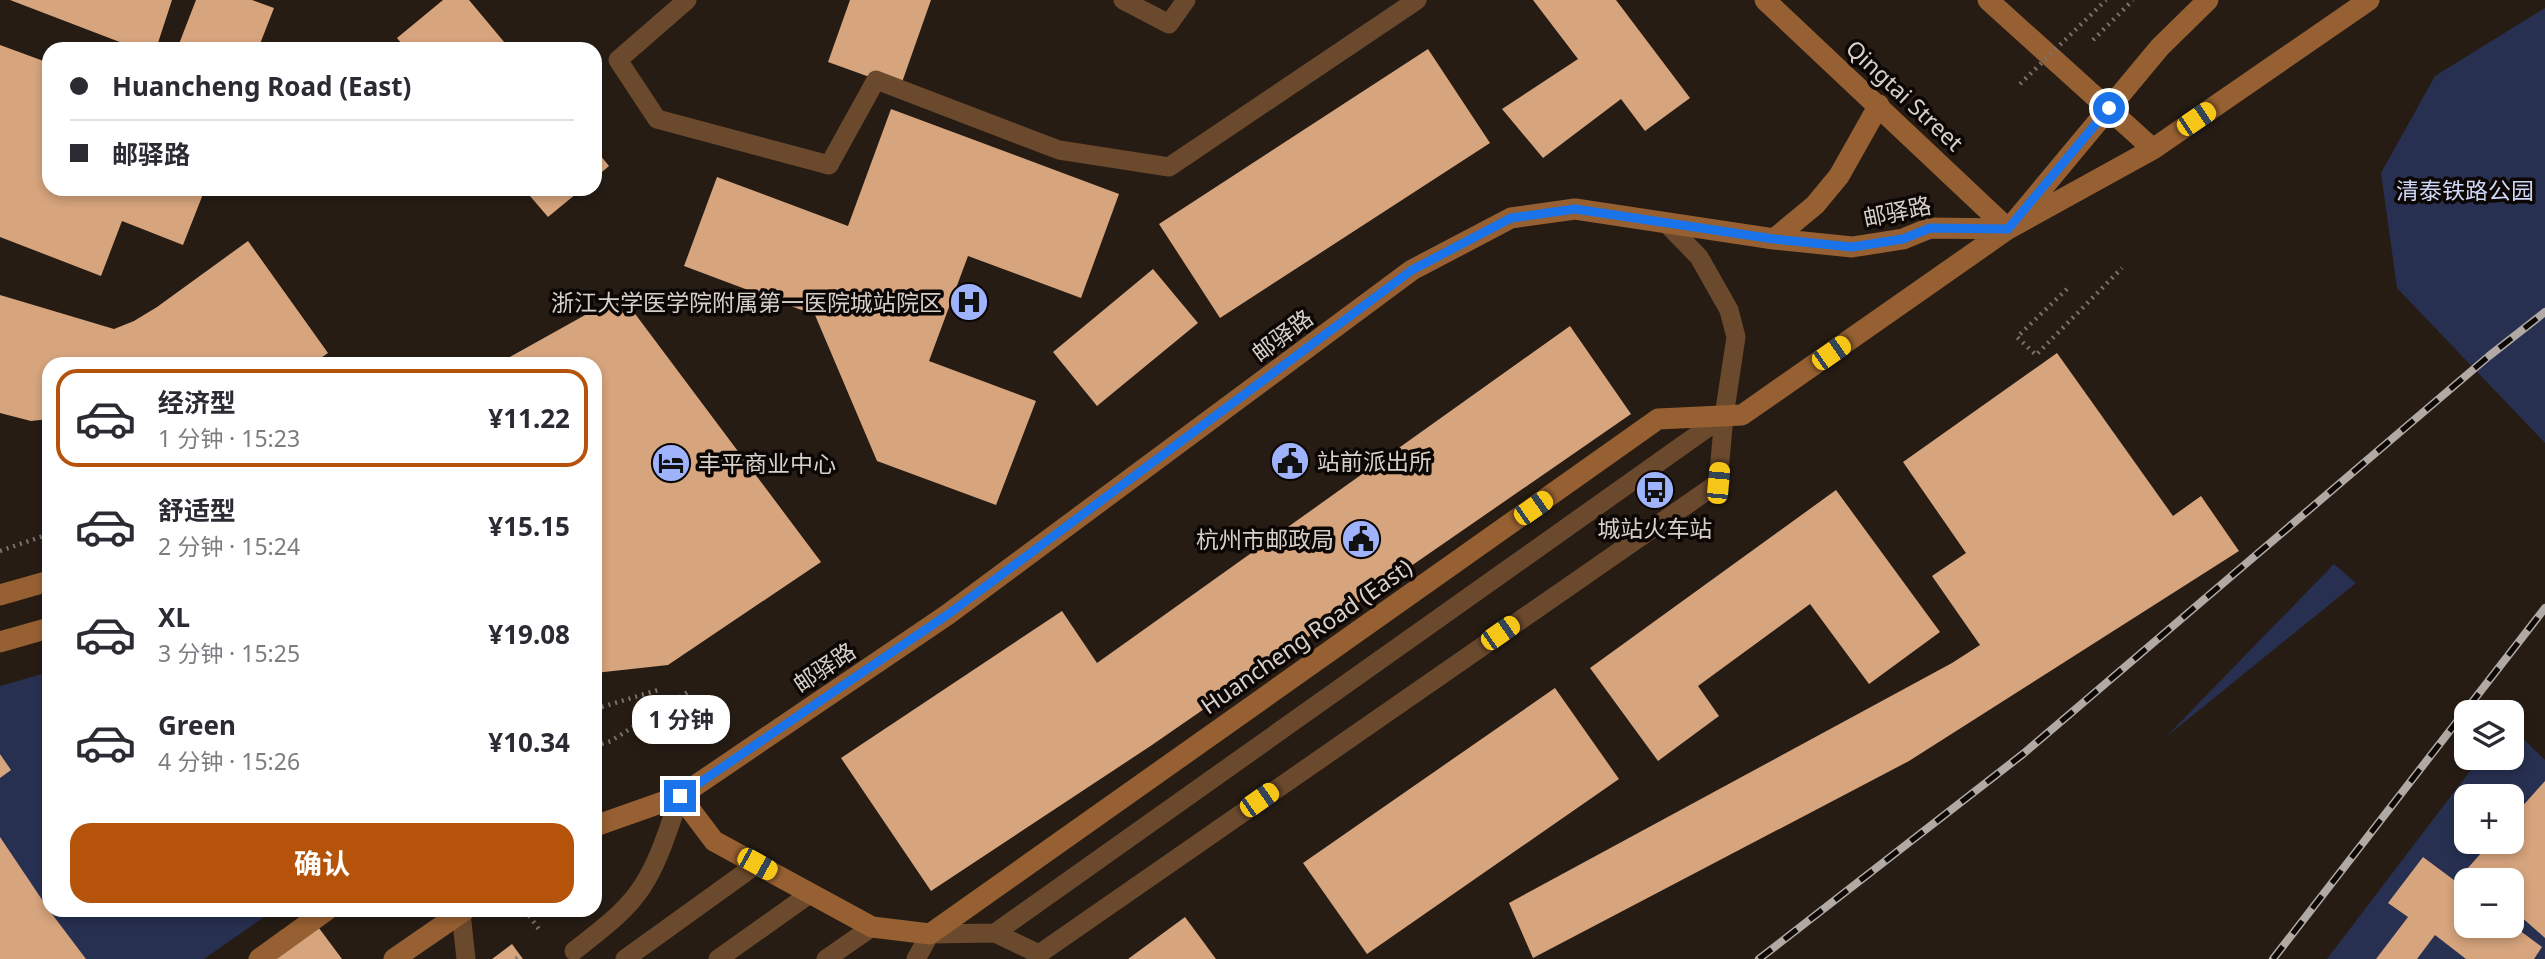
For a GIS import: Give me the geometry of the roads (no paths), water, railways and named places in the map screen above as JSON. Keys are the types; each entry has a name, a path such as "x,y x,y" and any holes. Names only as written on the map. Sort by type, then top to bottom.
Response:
{"street":[{"name":"Qingtai Street","path":"1765,0 2008,229"},
{"path":"1988,0 2153,149"},
{"name":"Huancheng Road (East)","path":"2008,229 2160,47 2208,0"},
{"name":"Huancheng Road (East)","path":"930,934 1658,419 1742,415 2008,229 2153,149 2369,0"},
{"path":"1774,239 1815,205 1839,176 1878,105"},
{"name":"邮驿路","path":"602,824 680,796 947,615 1412,270 1511,218 1575,209 1774,239 1852,247 1903,239 1930,228 2008,229"},
{"path":"0,594 42,583"},
{"path":"0,642 42,630"},
{"path":"680,796 714,841 872,927 930,934"},
{"path":"259,959 317,917"},
{"path":"394,959 456,917"}],"lane":[{"path":"687,0 618,60 657,119 829,165 876,80 1059,150 1169,166 1417,0"},
{"path":"1123,0 1169,24 1186,0"},
{"path":"916,959 930,934 995,933 1039,954 1718,483 1724,416 1736,337 1729,310 1699,257 1665,222"},
{"name":"Huancheng Road (East)","path":"995,933 1724,416"},
{"path":"574,951 621,912 643,887 660,852 680,796"},
{"path":"625,959 757,864"},
{"path":"718,959 811,893"},
{"path":"463,917 466,959"},
{"path":"826,959 872,927"}],"railway":[{"path":"1759,959 2023,754 2489,356 2545,312"},
{"path":"2273,959 2545,608"}],"place":[{"name":"浙江大学医学院附属第一医院城站院区","path":"969,302"},
{"name":"站前派出所","path":"1290,461"},
{"name":"丰平商业中心","path":"671,463"},
{"name":"城站火车站","path":"1655,490"},
{"name":"杭州市邮政局","path":"1361,539"}],"park label":[{"name":"清泰铁路公园","path":"2465,190"}]}
